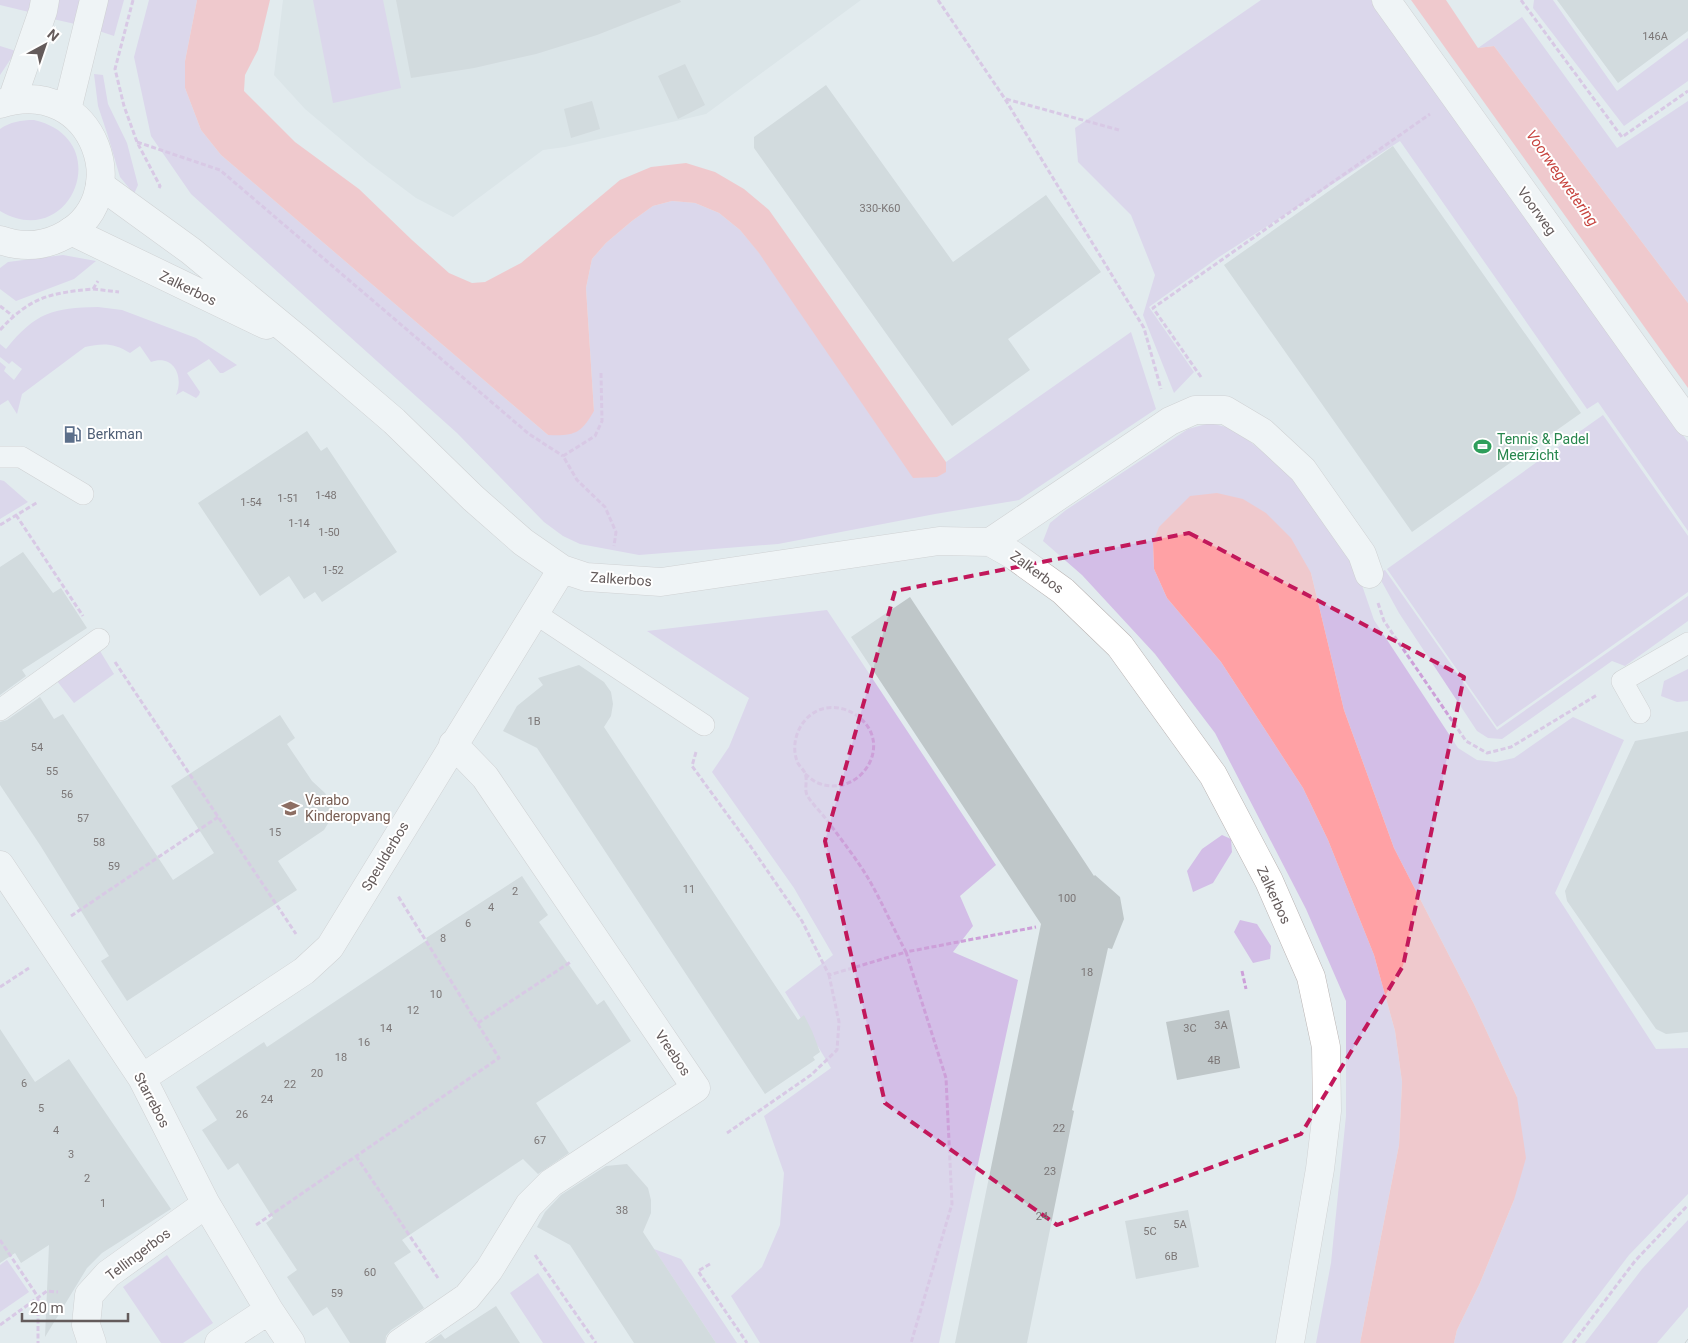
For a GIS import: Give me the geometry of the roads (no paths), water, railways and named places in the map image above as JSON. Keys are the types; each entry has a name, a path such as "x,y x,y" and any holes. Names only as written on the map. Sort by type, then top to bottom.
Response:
{"street":[{"path":"0,240 14,244 31,245 48,242 64,236 78,225 90,211 100,186 100,166 97,147 88,130 67,110 35,99 6,102 43,10 45,0"},
{"path":"67,110 94,0"},
{"name":"Voorweg","path":"1386,0 1688,422"},
{"name":"Zalkerbos","path":"100,186 191,251 304,344 394,421 473,498 523,542 562,570 586,577 661,582 939,541 990,542 1013,555 1064,591 1120,646 1213,775 1269,881 1311,977 1326,1048 1327,1111 1320,1169 1290,1343"},
{"name":"Zalkerbos","path":"71,231 304,344"},
{"name":"Zalkerbos","path":"990,542 1170,421 1195,410 1225,410 1262,432 1303,470 1362,554 1369,574"},
{"name":"Speulderbos","path":"142,1078 304,971 330,947 453,744 562,570"},
{"name":"Vreebos","path":"400,1343 467,1297 488,1270 529,1204 551,1183 696,1088 484,776 453,744"},
{"name":"Starrebos","path":"0,865 142,1078 206,1204 269,1310 291,1343"},
{"name":"Tellingerbos","path":"92,1343 86,1325 89,1295 108,1274 206,1204"},
{"path":"219,1343 269,1310"}],"lane":[{"path":"0,457 21,457 84,494"},
{"path":"536,614 704,725"},
{"path":"0,710 99,639"},
{"path":"1640,713 1622,681 1688,643"}],"water":[{"path":"197,0 270,0 258,50 245,75 244,91 295,142 359,189 449,273 472,283 485,282 521,263 620,180 651,167 686,163 715,172 744,189 769,210 946,462 946,472 937,477 913,478 759,253 740,230 719,213 695,203 672,201 653,206 606,243 592,259 586,288 594,411 585,425 576,432 564,435 548,435 221,155 201,130 185,88 185,61"},
{"name":"Voorwegwetering","path":"1411,0 1446,0 1478,48 1494,46 1688,303 1688,388"},
{"path":"1217,493 1243,499 1266,513 1291,538 1311,573 1344,710 1394,848 1474,1004 1517,1097 1526,1158 1514,1200 1480,1283 1457,1330 1454,1343 1360,1343 1399,1145 1402,1082 1395,1031 1374,955 1328,840 1303,788 1221,662 1167,598 1154,569 1153,543 1159,527 1190,496"}],"tram line":[{"path":"1685,1343 1688,1339"}],"place":[{"name":"Berkman","path":"73,434"},
{"name":"Tennis & Padel Meerzicht","path":"1483,447"},
{"name":"Varabo Kinderopvang","path":"291,808"}]}
